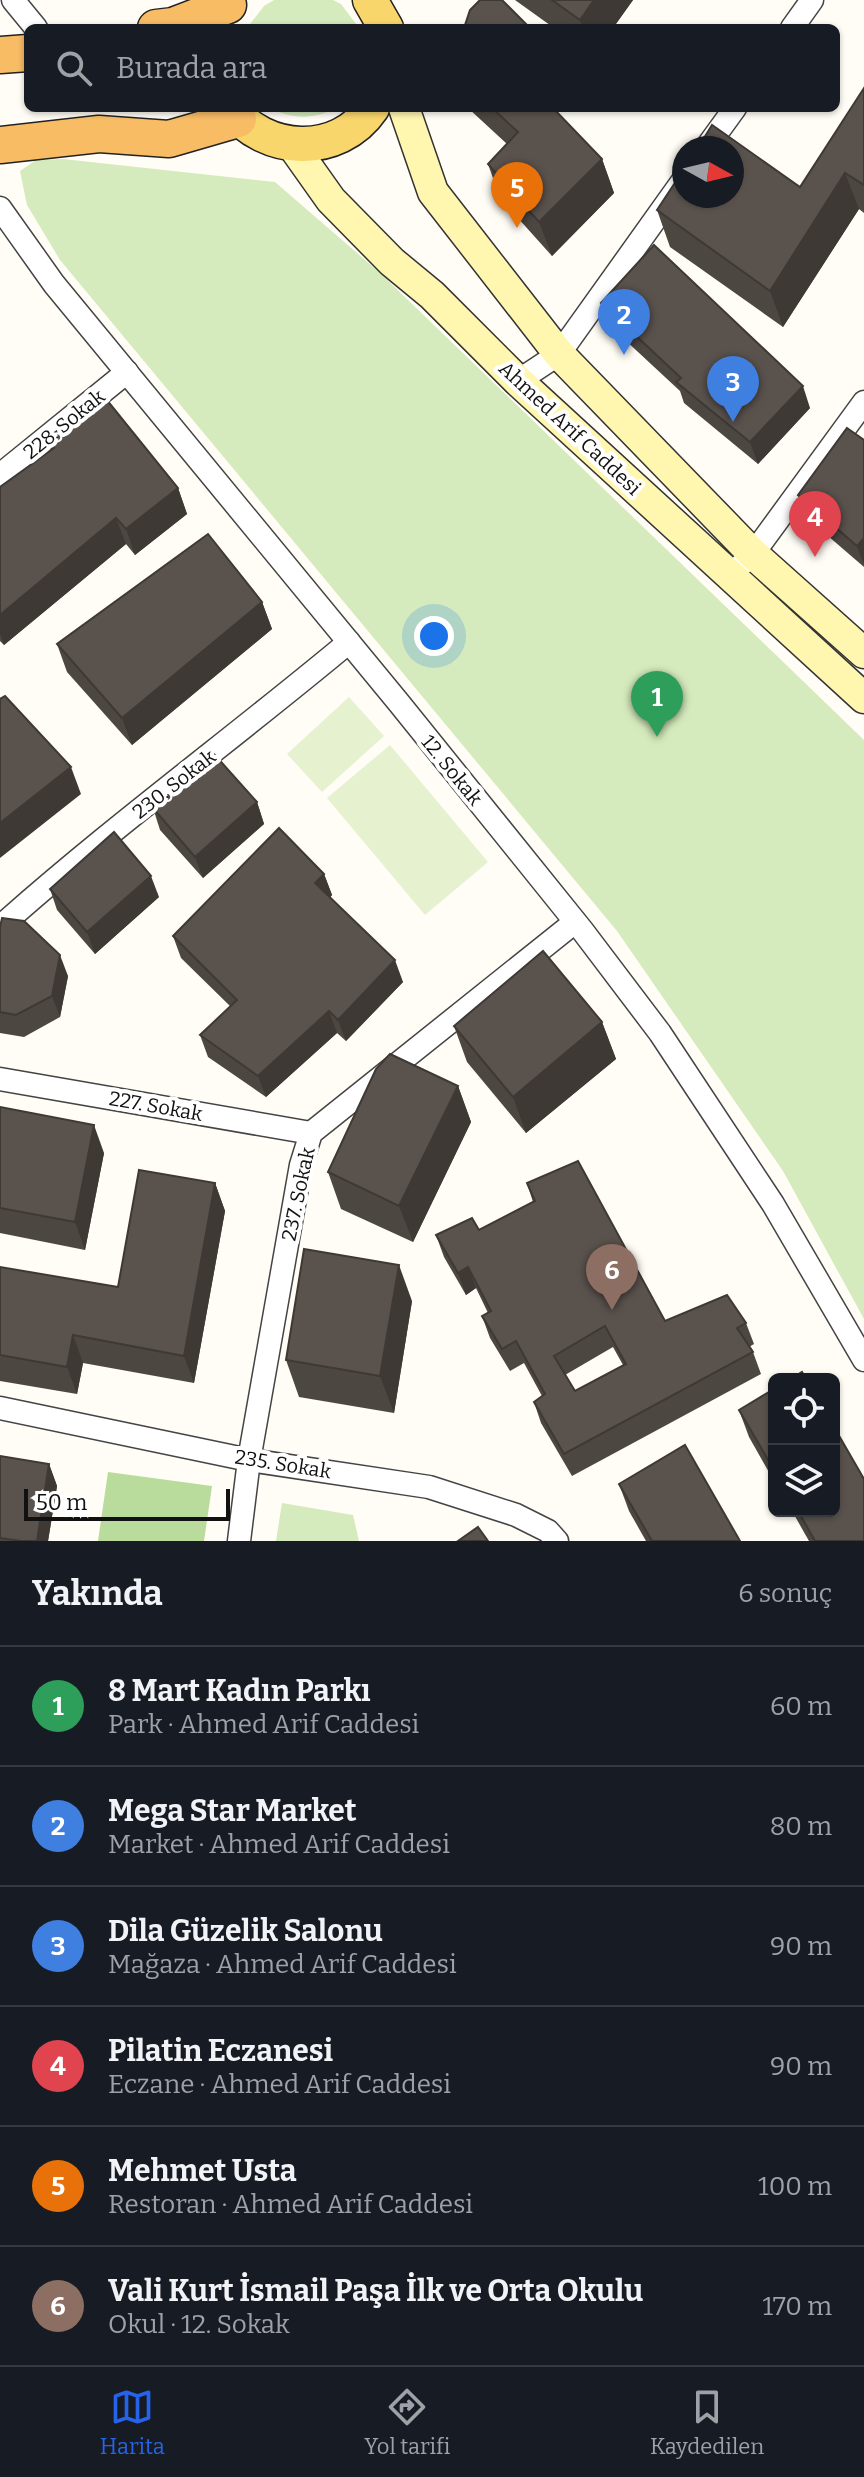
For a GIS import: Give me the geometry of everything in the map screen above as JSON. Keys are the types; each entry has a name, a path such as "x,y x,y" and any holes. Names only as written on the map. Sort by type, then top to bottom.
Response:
{"highway":[{"path":"180,24 226,11"},
{"path":"0,55 24,53"},
{"path":"81,136 104,124 116,112"},
{"path":"0,145 99,134 169,139 234,113"}],"main road":[{"path":"234,113 263,136 292,145 320,143 345,133 369,112"},
{"name":"Ahmed Arif Caddesi","path":"405,112 433,192 559,354 753,554 864,653"},
{"name":"Ahmed Arif Caddesi","path":"292,145 331,200 392,262 432,295 518,381 730,575 857,680"}],"street":[{"path":"13,0 33,24"},
{"path":"795,24 812,0"},
{"path":"715,136 732,112"},
{"path":"518,381 559,354 672,196"},
{"name":"12. Sokak","path":"0,208 54,284 349,642 575,922 660,1033 773,1204 864,1360"},
{"name":"228. Sokak","path":"0,475 127,372"},
{"path":"730,575 753,554 864,402"},
{"name":"230. Sokak","path":"0,927 73,863 265,713 349,642"},
{"name":"237. Sokak","path":"239,1541 249,1460 301,1165 311,1133 575,922"},
{"name":"227. Sokak","path":"0,1079 311,1133"},
{"name":"235. Sokak","path":"0,1408 249,1460 429,1487 516,1515 548,1531 557,1541"}],"green space":[{"path":"274,0 333,0 341,4 356,24 250,24 264,6"},
{"path":"280,112 325,112 304,117"},
{"path":"63,159 275,182 379,272 864,740 864,1319 783,1171 617,931 60,260 27,205 20,171 36,160"},
{"path":"349,697 384,736 322,792 287,754"},
{"path":"390,745 488,862 425,915 327,798"},
{"path":"108,1472 212,1486 204,1541 98,1541"},
{"path":"282,1503 353,1515 359,1541 276,1541"}],"building":[{"path":"480,0 502,0 526,24 465,24 470,10"},
{"path":"552,0 594,0 580,20"},
{"path":"864,88 864,185 845,173 770,291 657,210 672,187 672,208 744,208 744,148 800,187"},
{"path":"496,112 557,112 602,159 539,222 488,164 518,132"},
{"path":"712,125 728,136 705,136"},
{"path":"654,245 803,386 750,442 676,382 681,378 601,303"},
{"path":"106,399 178,488 126,529 116,518 0,615 0,487 54,448 45,439"},
{"path":"847,428 864,440 864,538 857,546 798,495"},
{"path":"208,534 262,602 122,718 57,644"},
{"path":"5,696 71,767 0,823 0,699"},
{"path":"214,754 257,802 195,857 153,808"},
{"path":"279,828 324,874 315,883 395,960 338,1020 329,1011 258,1076 200,1035 237,1000 173,936"},
{"path":"114,832 151,876 87,932 50,889"},
{"path":"2,918 24,921 60,955 52,996 16,1015 0,1012"},
{"path":"543,951 602,1022 513,1097 454,1026"},
{"path":"390,1054 458,1086 399,1206 328,1172 376,1069"},
{"path":"0,1107 94,1125 75,1222 0,1208"},
{"path":"578,1161 665,1321 727,1295 746,1323 737,1328 753,1352 564,1454 534,1402 545,1394 516,1341 502,1349 482,1316 491,1311 468,1267 458,1273 436,1235 472,1218 479,1230 535,1201 527,1183","holes":["605,1326 626,1364 575,1391 554,1356"]},
{"path":"139,1170 215,1183 184,1356 73,1335 67,1367 0,1355 0,1267 118,1287"},
{"path":"304,1249 399,1265 380,1376 286,1360"},
{"path":"768,1393 768,1460 739,1410"},
{"path":"840,1437 864,1479 864,1541 815,1541 801,1517 840,1517"},
{"path":"685,1445 740,1541 652,1541 619,1484"},
{"path":"0,1456 49,1464 37,1541 0,1538"},
{"path":"478,1527 488,1541 458,1541"}],"place":[{"name":"Mehmet Usta","path":"517,228"},
{"name":"Mega Star Market","path":"624,355"},
{"name":"Dila Güzelik Salonu","path":"733,422"},
{"name":"Pilatin Eczanesi","path":"815,557"},
{"name":"8 Mart Kadın Parkı","path":"657,737"},
{"name":"Vali Kurt İsmail Paşa İlk ve Orta Okulu","path":"612,1310"}]}
